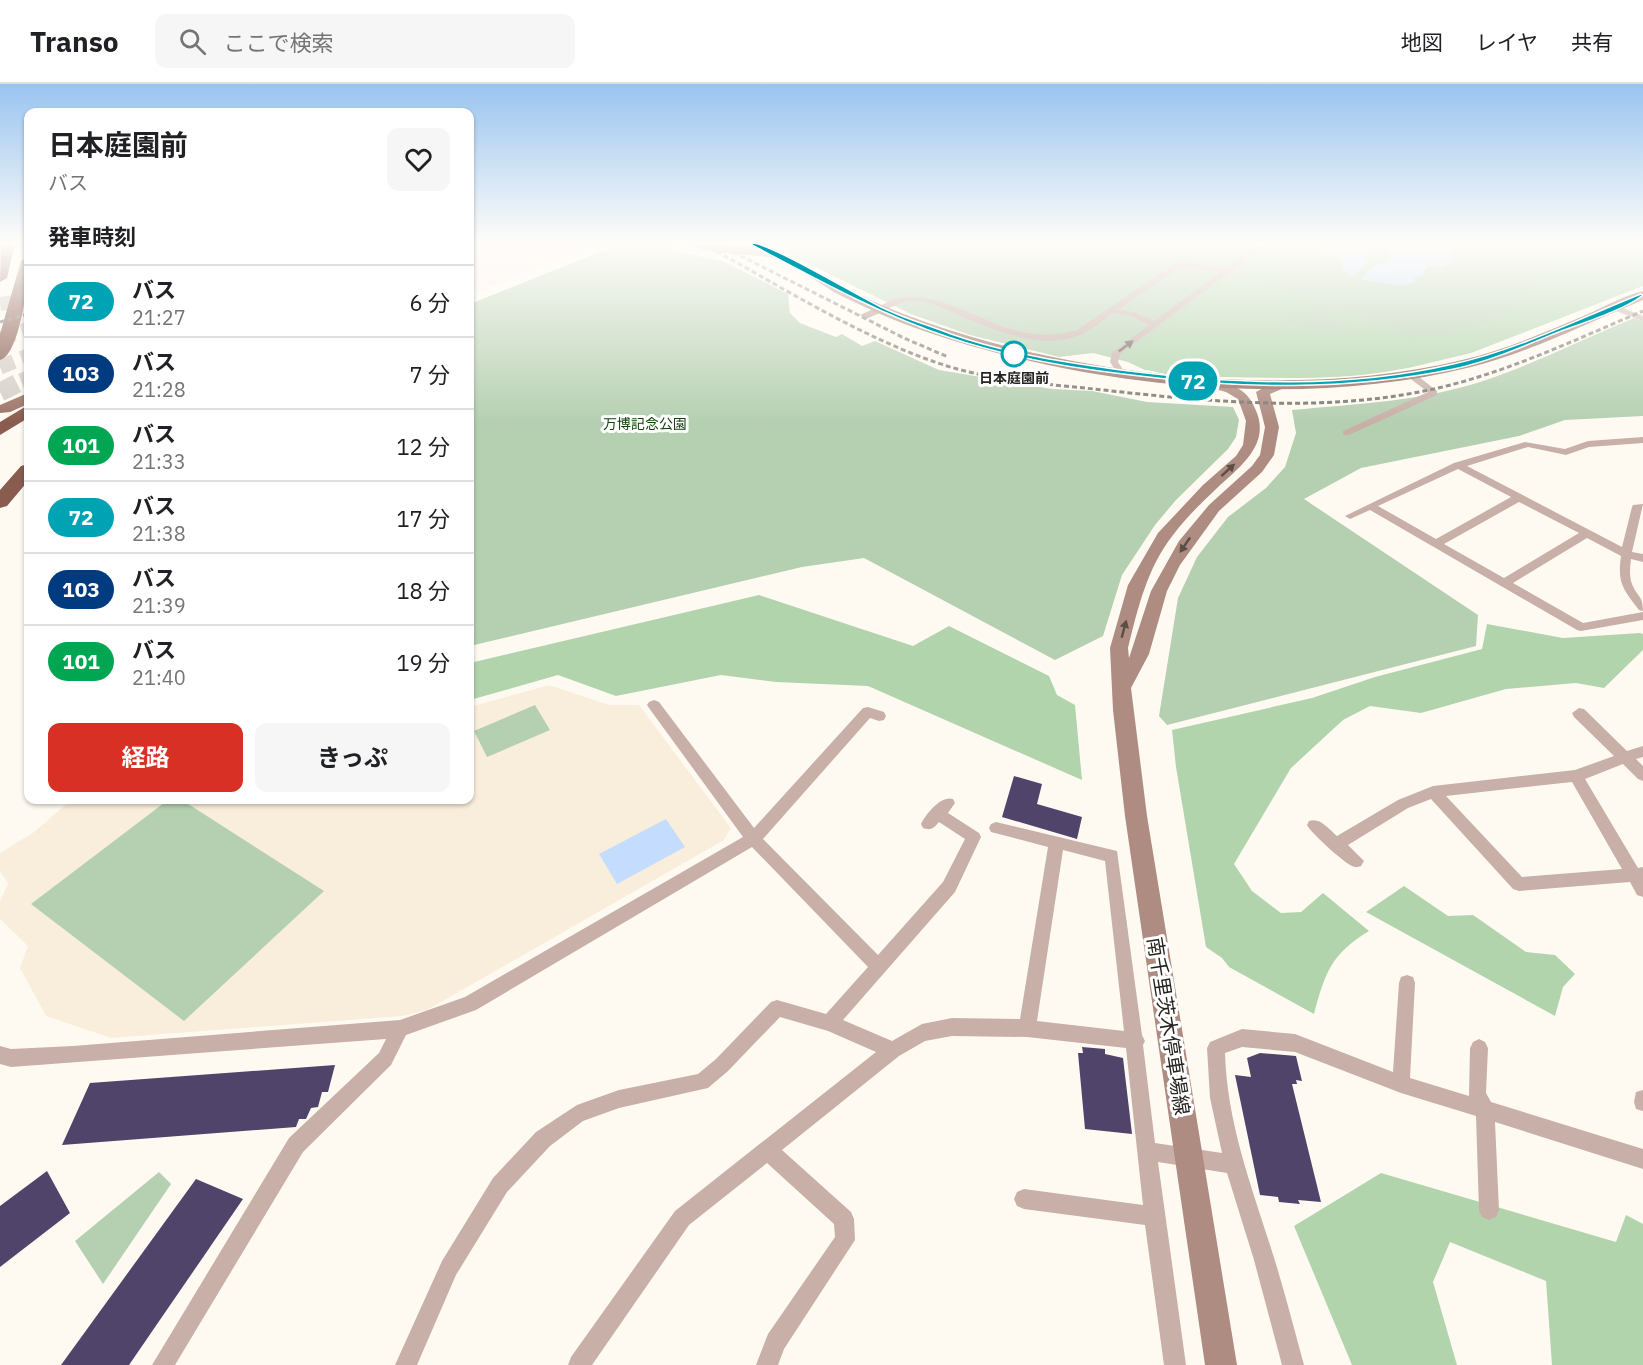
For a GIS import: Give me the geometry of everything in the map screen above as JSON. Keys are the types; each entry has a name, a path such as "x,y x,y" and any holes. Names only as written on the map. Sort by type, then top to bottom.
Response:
{"highway":[{"path":"0,355 17,304"},
{"path":"0,430 24,413"},
{"path":"0,502 24,475"}],"main road":[{"path":"870,304 951,336 1015,354 1122,374 1209,383 1279,385 1353,382 1411,375 1491,356 1621,304"},
{"path":"866,315 880,309"},
{"name":"南千里茨木停車場線","path":"1209,383 1231,389 1244,397 1253,421 1250,445 1241,459 1208,488 1166,533 1136,585 1119,648 1136,816 1221,1365"},
{"path":"1122,687 1140,654 1159,591 1187,541 1214,508 1257,469 1267,455 1272,427 1263,392 1279,385"},
{"path":"4,409 24,400"}],"street":[{"path":"880,309 893,304"},
{"path":"935,304 993,326 1027,335 1052,338 1080,332 1123,304"},
{"path":"1122,374 1114,362 1116,353 1183,304"},
{"path":"1613,307 1643,319"},
{"path":"1112,311 1133,315 1154,325"},
{"path":"1346,433 1434,394 1411,375"},
{"path":"1350,516 1458,465 1528,444 1566,452 1588,444 1643,440"},
{"path":"1458,465 1626,554 1643,558"},
{"path":"1437,543 1520,497"},
{"path":"1370,506 1581,627 1643,616"},
{"path":"1643,507 1637,507 1631,544 1626,554 1626,584 1643,607"},
{"path":"1504,583 1587,533"},
{"path":"654,705 753,839 879,967"},
{"path":"0,1055 11,1058 74,1055 400,1029 470,1004 753,839 868,712 879,716"},
{"path":"1579,713 1626,756 1643,775"},
{"path":"1336,844 1403,804 1433,792 1576,776 1643,751"},
{"path":"1576,776 1638,874 1643,890"},
{"path":"1433,792 1519,884 1638,874"},
{"path":"829,1023 949,887 974,837 938,814"},
{"path":"1314,825 1356,861"},
{"path":"996,828 1112,856 1136,1041 1154,1216 1175,1365"},
{"path":"1028,1028 1056,844"},
{"path":"1401,1084 1407,983"},
{"path":"406,1365 449,1268 500,1185 543,1139 577,1114 619,1099 702,1082 722,1065 777,1008 829,1023 893,1050"},
{"path":"579,1365 682,1218 893,1050 922,1033 952,1027 1028,1028 1136,1041"},
{"path":"163,1365 296,1145 385,1059 400,1029"},
{"path":"1293,1365 1260,1246 1233,1164 1215,1076 1216,1048 1242,1038 1295,1043 1401,1084 1643,1159"},
{"path":"1479,1048 1477,1094 1485,1111 1489,1210"},
{"path":"766,1149 844,1219 844,1240 776,1342 767,1365"},
{"path":"1148,1151 1233,1164"},
{"path":"1024,1199 1154,1216"}],"shaded area":[{"path":"549,685 609,705 639,705 731,828 724,840 427,1010 403,1016 111,1038 46,1016 20,968 28,946 0,919 0,901 8,884 0,871 0,853 34,832 66,804 474,804 474,706"}],"green space":[{"name":"万博記念公園","path":"474,304 789,304 790,313 800,323 836,337 842,334 862,346 875,341 939,370 1052,389 1092,391 1147,402 1233,407 1239,420 1236,437 1228,449 1176,500 1155,525 1122,575 1103,636 1055,660 864,558 802,567 474,645"},
{"path":"890,304 1597,304 1471,353 1408,368 1317,376 1174,373 1145,370 1128,362 1093,353 1059,357 970,335 911,314"},
{"path":"1193,304 1309,304 1315,307 1310,313 1285,313 1280,321 1330,335 1350,326 1325,316 1329,309 1342,309 1407,337 1452,335 1506,316 1517,304 1596,304 1484,347 1385,372 1306,378 1187,376 1146,369 1135,364 1126,356"},
{"path":"1634,318 1643,321 1643,416 1565,420 1519,436 1361,468 1304,499 1478,615 1476,646 1167,725 1159,716 1178,598 1197,557 1228,517 1266,488 1285,467 1296,433 1292,410 1390,401 1463,387 1524,366"},
{"path":"759,595 913,646 949,626 1049,676 1057,695 1075,705 1082,780 868,686 776,682 721,675 616,696 558,675 474,699 474,662"},
{"path":"1487,624 1563,638 1640,633 1643,634 1643,650 1604,688 1576,683 1506,689 1421,713 1370,706 1343,720 1291,768 1234,864 1252,891 1281,913 1301,912 1323,893 1369,931 1346,948 1331,966 1314,1014 1229,967 1222,958 1206,947 1172,730 1312,698 1375,677 1482,649"},
{"path":"535,705 550,730 487,757 474,731"},
{"path":"163,804 188,804 324,891 184,1021 31,904"},
{"path":"1404,886 1448,916 1473,915 1526,952 1555,955 1575,974 1563,987 1555,1016 1366,912"},
{"path":"159,1172 171,1184 103,1284 75,1241"},
{"path":"1381,1173 1616,1242 1626,1215 1643,1224 1643,1365 1552,1365 1546,1281 1450,1242 1433,1282 1457,1365 1352,1365 1294,1226"}],"water":[{"path":"666,819 685,847 617,884 599,854"}],"building":[{"path":"1014,776 1042,784 1037,804 1082,817 1077,839 1002,817"},
{"path":"1082,1047 1105,1049 1105,1054 1123,1058 1132,1134 1085,1129 1078,1053 1083,1053"},
{"path":"1260,1053 1296,1056 1302,1081 1296,1080 1297,1084 1292,1084 1321,1202 1298,1200 1300,1204 1279,1202 1278,1197 1260,1195 1235,1075 1251,1077 1247,1058"},
{"path":"335,1065 328,1092 322,1092 318,1107 311,1108 306,1119 299,1119 296,1127 62,1145 90,1083"},
{"path":"47,1171 70,1213 0,1267 0,1206"},
{"path":"196,1179 243,1199 129,1365 61,1365"}],"tunnel":[{"path":"0,339 24,330"},
{"path":"0,367 24,358"},
{"path":"0,392 24,380"}],"railway":[{"path":"810,304 853,327 915,355 982,375 1135,393 1259,403 1342,402 1424,391 1508,367 1643,311"},
{"path":"836,304 948,357"},
{"path":"0,322 24,315"}],"bus line":[{"name":"72","path":"870,304 951,336 1015,354 1078,367 1209,383 1279,385 1353,382 1454,367 1513,348 1621,304"}],"place":[{"name":"日本庭園前","path":"1014,354"}]}
